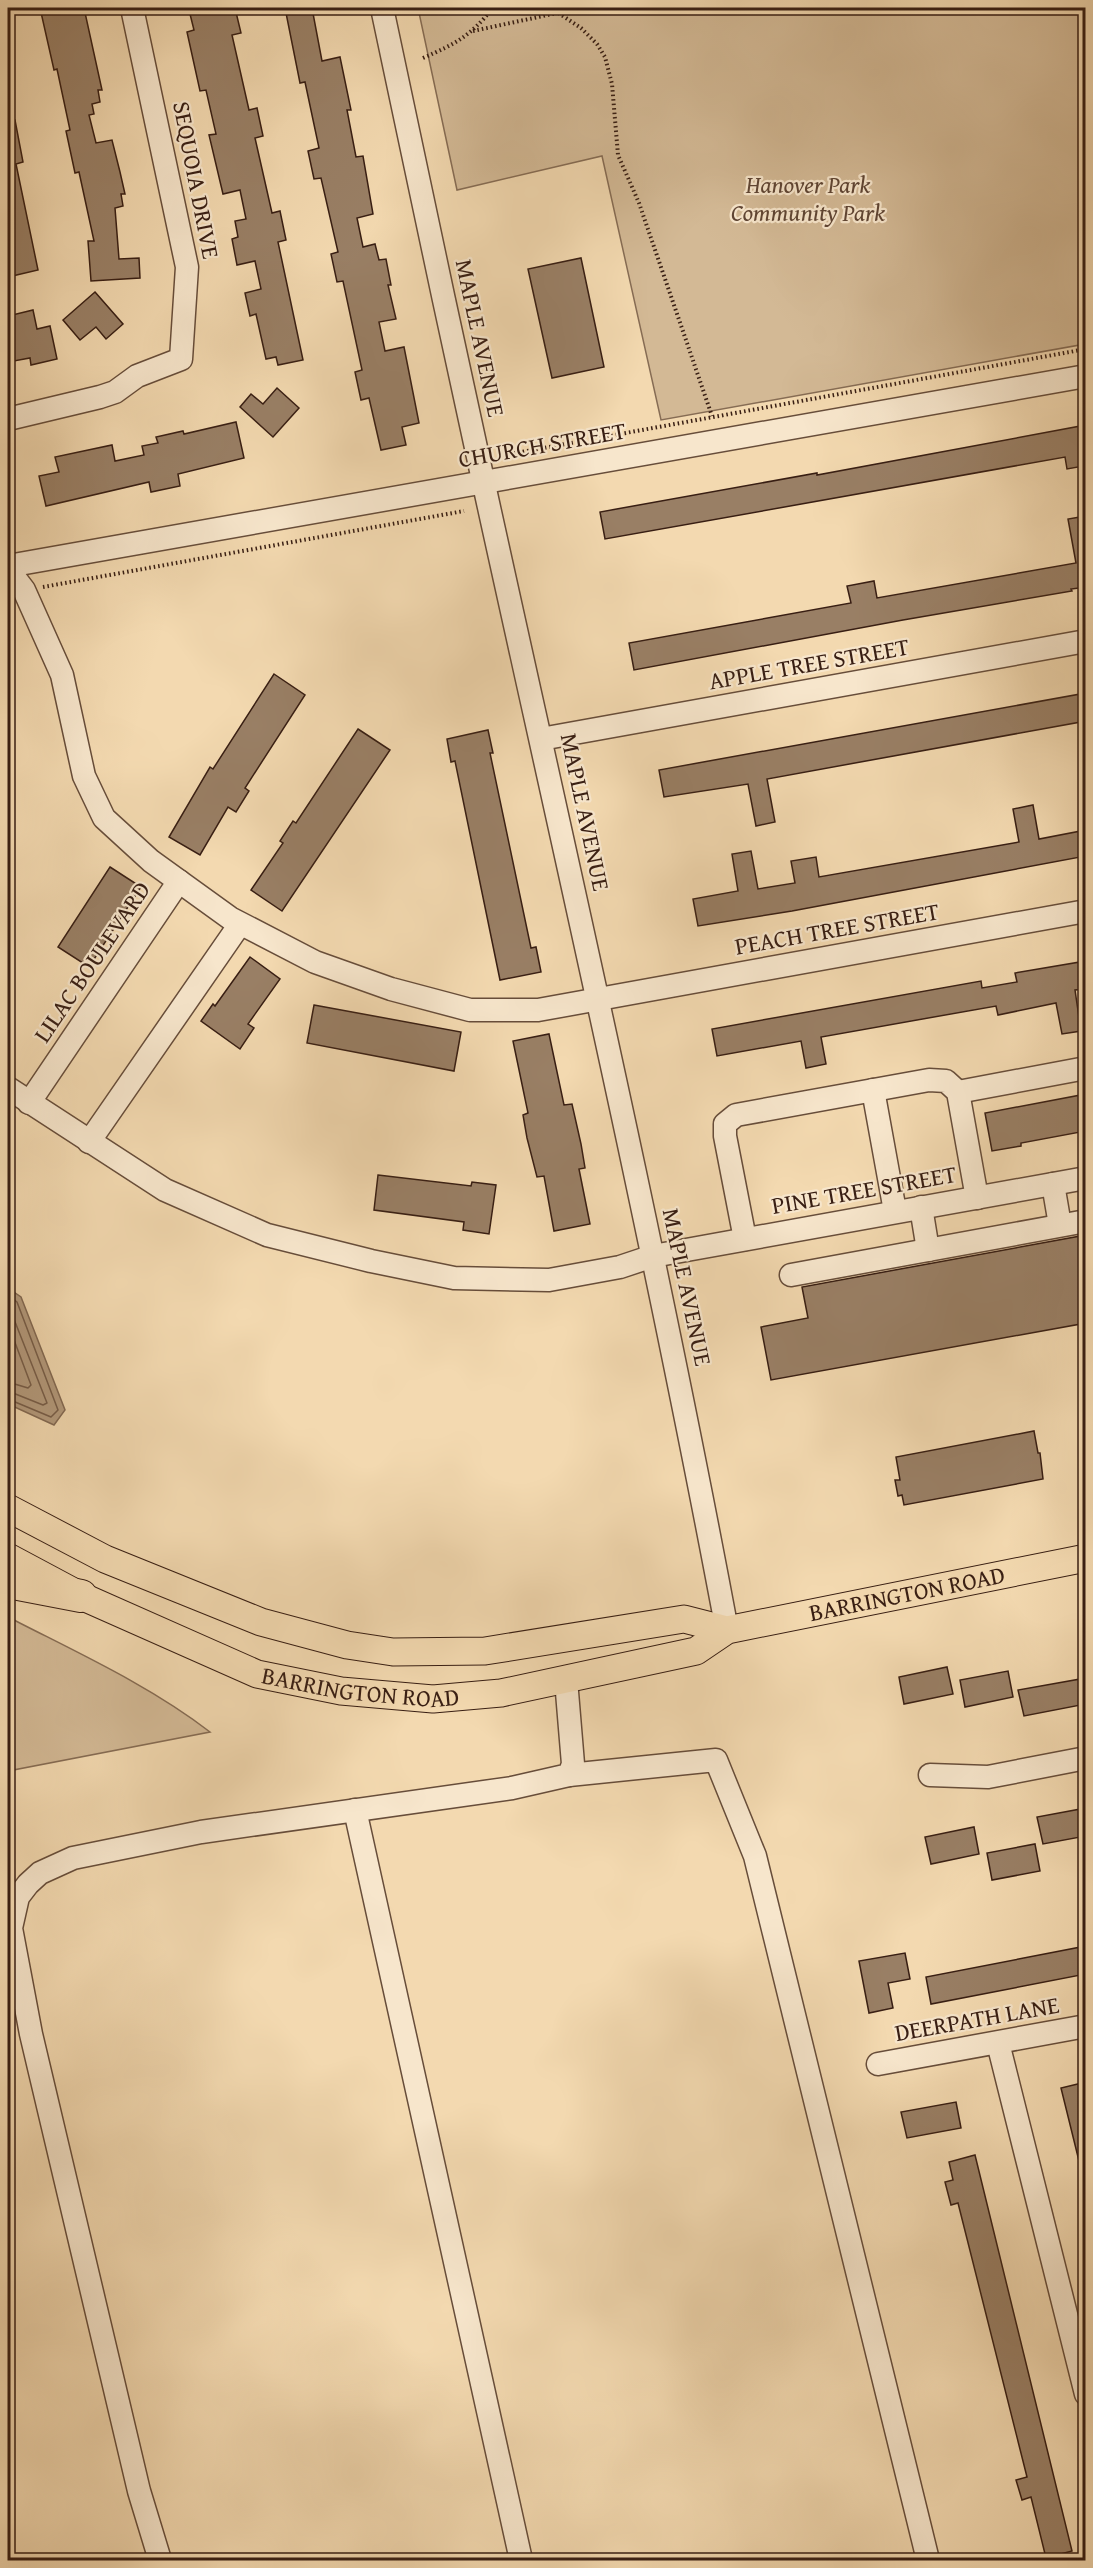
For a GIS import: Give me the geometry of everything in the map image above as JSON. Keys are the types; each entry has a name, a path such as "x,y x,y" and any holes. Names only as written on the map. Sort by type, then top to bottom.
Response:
{"highway":[{"path":"8,1582 81,1596"}],"main road":[{"name":"BARRINGTON ROAD","path":"8,1508 105,1558 250,1617 347,1645 393,1652 485,1651 684,1619 727,1630"},
{"name":"BARRINGTON ROAD","path":"8,1557 81,1596 257,1674 341,1691 433,1699 501,1693 566,1680 696,1651 727,1630 1086,1558"}],"street":[{"name":"SEQUOIA DRIVE","path":"8,419 100,398 115,392 137,376 181,359 187,267 183,238 132,8"},
{"name":"MAPLE AVENUE","path":"382,8 483,483 541,739 688,1420 727,1630"},
{"name":"CHURCH STREET","path":"8,568 1086,376"},
{"name":"PEACH TREE STREET","path":"8,568 24,590 62,675 84,776 104,818 151,861 240,924 315,962 391,989 470,1010 538,1010 1086,910"},
{"name":"APPLE TREE STREET","path":"541,739 1086,641"},
{"name":"LILAC BOULEVARD","path":"29,1103 179,881"},
{"path":"89,1142 240,924"},
{"path":"958,1092 1086,1068"},
{"path":"745,1239 725,1136 725,1124 736,1115 929,1080 946,1081 958,1092 977,1198"},
{"name":"PINE TREE STREET","path":"8,1088 165,1190 267,1235 371,1261 454,1278 549,1280 620,1266 653,1256 1086,1178"},
{"path":"873,1090 895,1211"},
{"path":"1053,1184 1060,1225"},
{"path":"921,1207 928,1250"},
{"path":"791,1275 1086,1221"},
{"path":"566,1680 573,1764 569,1774"},
{"path":"930,1774 988,1777 1086,1758"},
{"path":"160,2560 139,2490 31,2034 11,1928 18,1897 40,1873 73,1858 201,1832 512,1788 569,1774 716,1760 756,1856 928,2560"},
{"path":"355,1810 522,2560"},
{"name":"DEERPATH LANE","path":"878,2064 1086,2026"},
{"path":"998,2043 1086,2394"}],"path":[{"path":"423,58 450,46 473,31 493,8"},
{"path":"551,8 580,28 597,44 605,57 612,84 618,155 639,203 712,416"},
{"path":"473,31 557,13"},
{"path":"505,455 1086,350"},
{"path":"24,590 464,511"}],"green space":[{"name":"Hanover Park Community Park","path":"418,8 1085,8 1085,344 661,420 602,156 457,190"},
{"path":"8,1617 137,1684 210,1732 8,1771"}],"water":[{"path":"8,1288 21,1297 65,1410 54,1425 8,1404"}],"building":[{"path":"40,8 84,8 102,90 98,90 100,102 92,104 94,114 89,115 96,143 112,140 125,194 121,194 123,206 115,208 119,259 139,258 140,278 91,281 88,241 94,241 79,172 75,173 66,131 70,130 57,69 54,70"},
{"path":"235,8 241,33 232,35 249,110 257,108 263,136 255,138 272,213 280,211 286,240 278,242 303,360 278,365 276,357 266,359 256,314 250,316 245,293 261,289 255,261 237,265 232,239 238,237 235,221 246,219 240,190 223,194 209,135 216,134 206,90 200,91 187,32 194,30 190,14"},
{"path":"285,8 312,8 322,61 340,57 351,110 347,110 356,157 363,156 373,214 357,218 363,247 375,244 379,260 386,259 391,285 388,285 396,319 379,322 385,351 404,347 419,423 402,427 406,445 381,450 369,398 361,400 355,372 362,370 343,281 337,282 331,254 338,252 321,178 314,179 308,151 319,148 305,82 300,83"},
{"path":"8,120 15,120 23,162 16,164 38,270 8,277"},
{"path":"581,258 604,367 552,378 528,269"},
{"path":"95,292 123,324 106,339 96,327 80,340 63,320"},
{"path":"33,310 37,329 50,326 57,359 31,365 30,358 14,361 8,332 8,316"},
{"path":"277,388 299,408 273,437 240,407 251,394 263,404"},
{"path":"236,422 244,458 178,474 180,486 151,492 149,482 46,506 39,476 59,472 55,457 112,445 115,461 144,455 142,446 158,443 156,437 183,431 184,434"},
{"path":"1086,425 1086,453 1082,454 1084,466 1067,469 1065,457 605,539 600,512 817,473 817,475"},
{"path":"1086,516 1086,587 634,670 629,643 851,603 847,586 874,581 877,598 1076,563 1068,519"},
{"path":"274,674 305,695 245,788 249,791 236,812 228,807 200,855 169,837 210,767 213,769"},
{"path":"1086,693 1086,721 767,779 775,822 756,826 748,784 664,797 659,770"},
{"path":"358,729 390,750 282,911 251,890 283,843 280,841 293,821 296,823"},
{"path":"488,730 493,753 490,753 531,948 536,947 541,972 500,980 455,761 451,762 447,739"},
{"path":"1033,805 1039,839 1086,830 1086,856 792,911 698,926 693,899 738,891 732,854 751,851 758,889 795,883 791,861 816,857 819,877 1019,842 1013,809"},
{"path":"110,867 141,887 89,967 58,947"},
{"path":"250,957 280,979 248,1024 254,1028 240,1049 201,1021 213,1004 215,1006"},
{"path":"1086,961 1086,989 1075,990 1081,1031 1062,1034 1056,1003 998,1015 996,1006 821,1037 826,1064 806,1068 801,1041 717,1056 712,1029 981,981 982,988 1017,982 1015,973"},
{"path":"314,1005 461,1032 454,1071 307,1043"},
{"path":"549,1034 564,1105 572,1104 581,1144 585,1168 579,1169 590,1224 554,1231 544,1176 537,1177 527,1138 523,1115 528,1113 513,1041"},
{"path":"1086,1094 1086,1131 992,1151 985,1113"},
{"path":"378,1175 471,1186 472,1182 496,1185 489,1234 463,1230 464,1222 374,1210"},
{"path":"1086,1235 1086,1323 771,1380 761,1327 808,1318 802,1287"},
{"path":"1034,1431 1038,1453 1040,1453 1043,1479 904,1505 902,1495 898,1496 895,1480 900,1480 896,1457"},
{"path":"947,1667 953,1694 904,1704 899,1677"},
{"path":"1008,1671 1013,1697 965,1707 960,1680"},
{"path":"1086,1678 1086,1704 1024,1716 1018,1690"},
{"path":"1086,1808 1086,1836 1043,1844 1037,1817"},
{"path":"974,1827 979,1854 931,1864 925,1837"},
{"path":"1035,1844 1040,1871 992,1880 987,1853"},
{"path":"1086,1946 1086,1974 931,2004 926,1977"},
{"path":"905,1953 910,1979 888,1983 893,2008 869,2013 859,1961"},
{"path":"1086,2082 1086,2161 1079,2161 1061,2088"},
{"path":"956,2102 961,2128 907,2138 901,2112"},
{"path":"975,2155 1072,2551 1046,2558 1031,2497 1022,2500 1016,2480 1027,2477 958,2203 951,2205 945,2182 953,2180 949,2162"}]}
